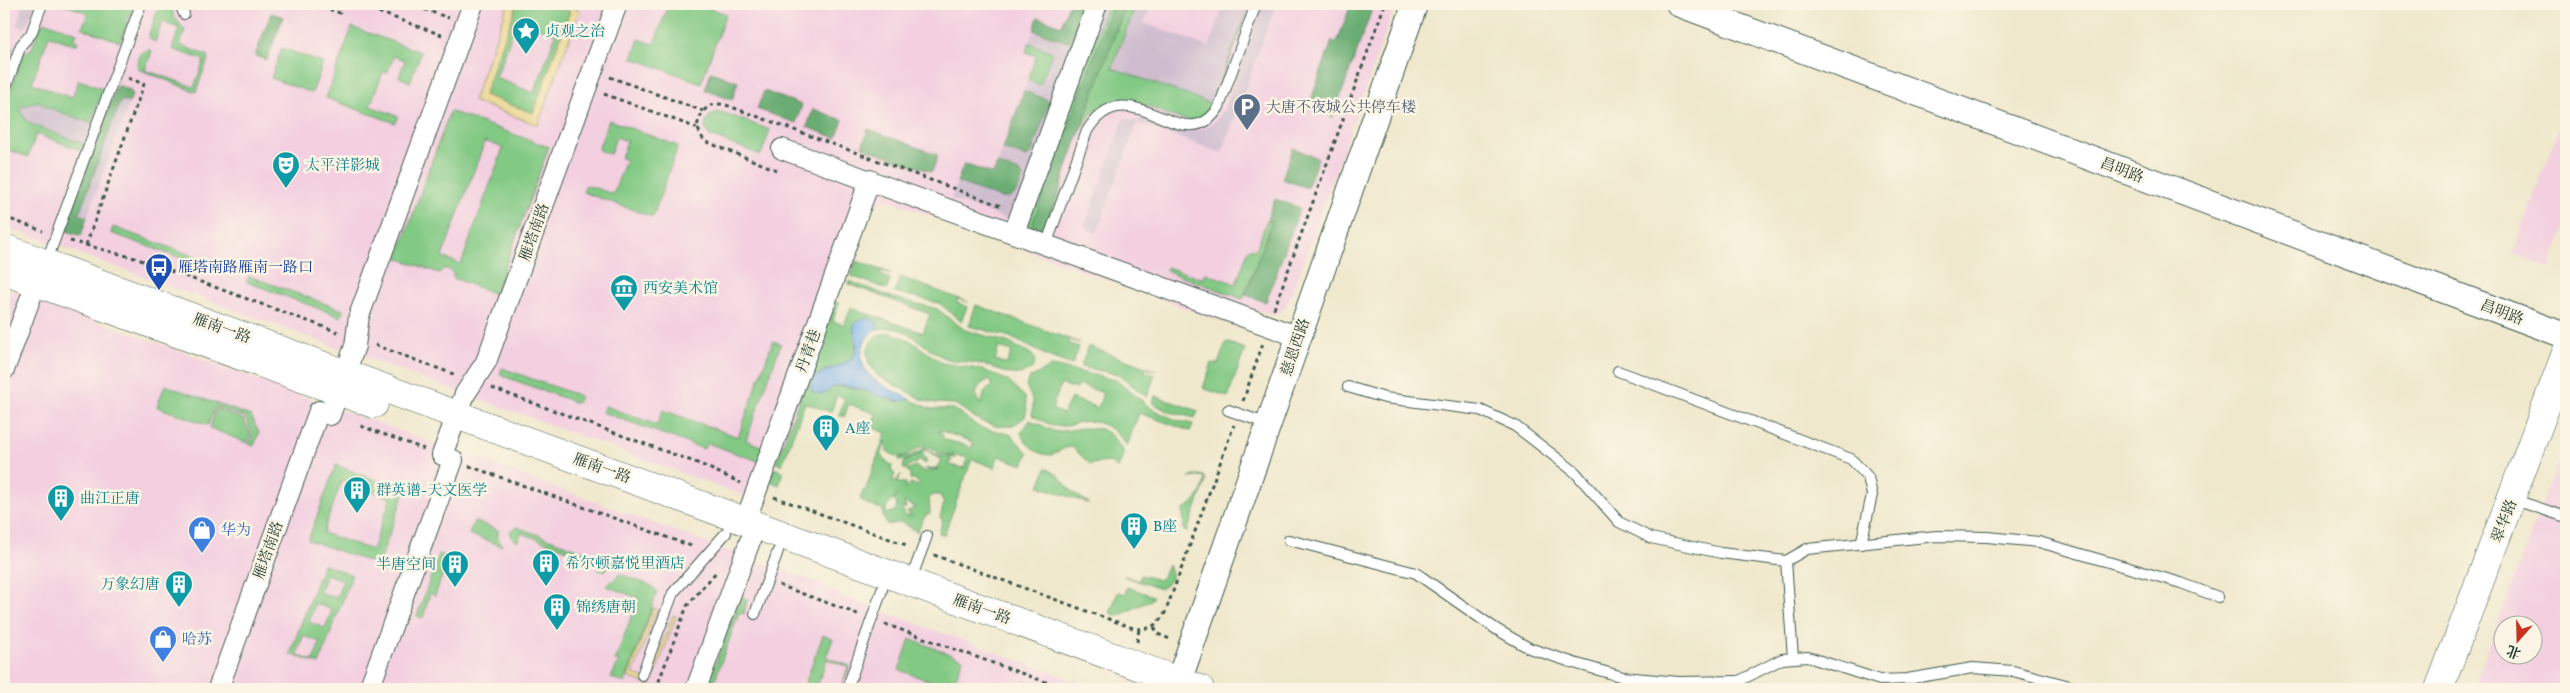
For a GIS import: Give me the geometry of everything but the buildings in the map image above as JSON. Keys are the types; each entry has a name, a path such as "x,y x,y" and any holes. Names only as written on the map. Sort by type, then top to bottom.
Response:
{"main road":[{"name":"雁南一路","path":"4,248 41,273 333,397 451,440 741,532 910,583 1185,686"},
{"name":"雁南一路","path":"4,271 41,273"},
{"name":"翠华路","path":"2458,689 2566,353"},
{"name":"翠华路","path":"2439,689 2566,394"},
{"name":"雁南一路","path":"741,532 778,551 1151,689"}],"street":[{"name":"雁塔南路","path":"218,689 356,338 360,316 473,4"},
{"name":"雁塔南路","path":"369,689 451,440 473,381 486,362 617,4"},
{"path":"1014,233 1097,4"},
{"name":"慈恩西路","path":"1185,686 1268,424 1415,4"},
{"name":"昌明路","path":"1678,4 2566,336"},
{"path":"782,149 1299,337"},
{"name":"丹青巷","path":"696,689 741,532 870,180"},
{"path":"4,370 41,273"}],"lane":[{"path":"4,92 21,45 31,34 42,4"},
{"path":"41,273 140,4"},
{"path":"180,4 184,14"},
{"path":"1046,244 1087,131 1095,118 1107,109 1121,106 1136,108 1192,126 1204,123 1213,117 1219,107 1256,4"},
{"path":"1618,371 1851,459 1868,477 1872,495 1861,544"},
{"path":"1348,386 1385,398 1480,410 1515,426 1575,472 1619,522 1651,538 1721,553 1786,561 1807,549 1937,536 1987,537 2039,542 2181,583 2218,597"},
{"path":"1233,412 1268,424"},
{"path":"2520,501 2566,517"},
{"path":"642,675 673,593 741,532"},
{"path":"910,583 927,536"},
{"path":"1289,540 1416,573 1496,629 1529,648 1623,677 1736,685 1782,659 1808,657 1880,680 1906,679 1973,668 2013,671 2081,689"},
{"path":"755,614 778,551"},
{"path":"1786,561 1793,658"},
{"path":"846,689 882,590"}],"path":[{"path":"314,4 340,13 344,4"},
{"path":"356,4 463,33"},
{"path":"410,4 463,33"},
{"path":"4,217 56,236 135,258 356,338 700,464 757,490 1133,628 1143,630 1154,627 1165,613 1233,412 1269,326 1385,4"},
{"path":"86,245 144,84 115,73"},
{"path":"590,79 703,111"},
{"path":"590,79 697,128"},
{"path":"333,397 451,440"},
{"path":"656,689 687,606 722,566"}],"shaded area":[{"path":"4,4 1396,4 1287,306 1277,315 1259,311 1251,332 893,202 882,202 870,209 767,488 767,499 775,507 4,226"},
{"path":"21,4 36,4 25,28 16,25 23,5"},
{"path":"1086,4 1108,4 1027,226 951,199 957,182 1001,198 1008,198 1018,191 1022,178 1021,173 997,164 1003,149 1025,157 1030,155 1049,105 1047,99 1024,91 1028,80 1040,85 1052,52 1029,43 1034,30 1070,42"},
{"path":"1136,4 1152,4 1144,23 1209,47 1224,4 1249,4 1213,104 1112,68"},
{"path":"1262,4 1276,4 1222,153 1137,123 1097,233 1084,228 1124,118 1137,122 1143,116 1189,132 1206,128 1215,122 1223,111"},
{"path":"121,100 129,103 87,217 79,214"},
{"path":"39,101 44,106 91,123 84,144 33,126 26,120 18,108"},
{"path":"2566,108 2566,224 2550,268 2513,253"},
{"path":"4,287 818,583 841,596 1097,689 4,689"},
{"path":"2557,463 2566,467 2566,689 2473,689 2492,638 2492,666 2542,666 2542,616 2500,616"}],"green space":[{"path":"62,4 134,4 120,42 82,28 88,13"},
{"path":"160,4 170,4 174,17 185,30 180,45 209,56 196,92 138,69 137,64 141,53 149,50 152,51 145,70 194,87 204,60 172,49 179,28 162,22 155,42 150,39 149,34"},
{"path":"517,4 552,4 570,10 533,113 484,95","holes":["517,20 556,34 534,93 496,78"]},
{"path":"669,4 699,4 726,14 701,83 632,58 639,39 654,44"},
{"path":"1069,4 1086,4 1071,41 1067,42 1034,30 1038,17 1061,26"},
{"path":"1108,4 1113,4 1031,228 1027,226"},
{"path":"1113,4 1126,4 1043,232 1031,228"},
{"path":"1126,4 1136,4 1112,68 1212,104 1250,4 1213,107 1206,115 1191,120 1178,118 1137,103 1123,100 1109,102 1095,111 1079,135"},
{"path":"1351,4 1374,4 1333,117 1308,108 1332,41 1337,42"},
{"path":"271,13 283,17 267,60 255,56"},
{"path":"46,22 77,33 74,40 78,41 76,45 49,36 32,83 72,98 79,80 103,89 91,123 44,106 39,101 19,108 26,120 33,125 84,144 81,150 36,134 28,157 4,148 4,108 24,52 31,50 41,24"},
{"path":"352,27 421,52 410,82 399,77 405,60 394,56 387,73 383,72 370,106 398,116 395,123 326,98"},
{"path":"4,42 13,48 4,75"},
{"path":"1029,43 1052,52 1040,85 1028,80 1036,56 1026,52"},
{"path":"282,48 323,63 312,93 271,78"},
{"path":"711,72 738,82 732,100 705,90"},
{"path":"117,85 130,90 132,95 129,103 121,100 79,214 87,217 81,236 64,230"},
{"path":"764,91 802,105 796,123 757,109"},
{"path":"1024,91 1046,99 1049,104 1031,154 1026,157 1003,149"},
{"path":"813,109 843,120 836,138 807,127"},
{"path":"450,111 549,147 495,294 453,278 453,273 448,269 443,269 439,273 397,258","holes":["485,141 503,148 461,264 442,257"]},
{"path":"722,112 770,130 761,155 710,136 705,129 707,119 712,114"},
{"path":"609,120 678,146 653,217 583,192 586,185 613,194 626,160 621,158 627,141 616,137 610,154 598,150"},
{"path":"868,129 938,155 932,172 862,147"},
{"path":"1293,148 1318,158 1307,188 1282,179"},
{"path":"1071,155 1056,205 1043,232"},
{"path":"964,164 993,174 997,164 1019,172 1023,177 1013,195 1001,198 957,182"},
{"path":"1275,199 1300,208 1266,302 1245,295 1272,222 1267,220"},
{"path":"1267,220 1272,221 1243,299 1166,271 1167,267 1203,279 1205,273 1236,284 1249,248 1256,250"},
{"path":"113,227 224,267 222,273 111,233"},
{"path":"857,261 892,274 881,271 880,275 890,279 887,289 851,276"},
{"path":"249,276 343,310 341,317 247,282"},
{"path":"900,277 968,302 958,299 956,302 967,307 961,321 939,303 895,292"},
{"path":"849,281 894,298 937,309 965,330 1007,342 1030,353 1035,359 1034,366 1030,370 1010,374 981,364 943,357 906,332 898,329 878,329 878,325 854,325 856,350 851,359 817,375 813,381 811,388 825,393 833,387 841,386 877,393 895,402 909,399 931,409 954,409 980,428 1010,434 1028,453 1023,465 998,456 995,468 972,459 944,535 939,533 943,519 940,518 944,503 940,495 933,495 929,498 930,514 925,516 917,532 902,522 888,525 883,517 883,509 868,505 860,499 863,491 865,491 886,433 871,427 876,414 849,404 844,417 839,415 845,398 837,395 831,412 805,403 782,465 776,463 835,302 839,303 833,321 844,325 851,308 923,333 930,314 848,284","holes":["999,347 1012,351 1007,364 995,360","939,430 973,442 971,449 966,445 945,440","885,441 887,451 902,457 923,446 932,448 941,455 953,454 968,458 964,468 950,465 949,462 952,462 949,458 956,458 954,455 941,457 925,448 910,456 899,458 899,460 905,461 926,450 942,460 936,468 925,469 939,469 925,472 915,466 906,470 910,474 910,479 914,479 920,484 918,486 911,483 904,489 906,483 897,483 901,474 897,480 892,482 895,474 891,470 892,465 886,462 882,455","897,495 894,500 897,505 895,511 886,514 886,508","904,502 916,507 907,512 912,516 906,516 901,508 906,508"]},
{"path":"976,305 1080,343 1070,340 1068,343 1079,347 1072,365 1050,357 1010,337 969,326"},
{"path":"886,333 891,333 911,341 942,363 984,370 1008,381 1025,397 1027,409 1025,417 1012,426 996,426 980,421 955,404 934,403 923,400 878,376 869,364 867,353 872,341","holes":["989,380 992,386 985,391 981,405 976,394 977,390 981,384"]},
{"path":"773,341 781,344 746,440 763,447 758,461 707,443 704,449 602,412 605,406 657,425 663,410 738,437"},
{"path":"1226,342 1245,349 1228,397 1203,388 1212,363 1218,364"},
{"path":"1088,346 1156,371 1146,368 1144,371 1155,375 1147,397 1118,374 1081,367"},
{"path":"1052,366 1116,380 1152,409 1178,421 1193,424 1190,431 1139,413 1127,446 1113,430 1095,422 1078,422 1066,426 1057,426 1032,415 1033,402 1026,385 1030,378","holes":["1061,384 1076,389 1078,384 1103,393 1098,408 1071,398 1063,414 1052,409"]},
{"path":"502,368 580,396 577,403 500,375"},
{"path":"165,385 251,416 259,433 254,446 249,444 252,433 245,417 215,407 208,425 157,407"},
{"path":"1155,396 1198,411 1195,418 1169,412 1153,403"},
{"path":"216,409 243,419 250,433 247,443 210,428"},
{"path":"1030,420 1056,432 1083,428 1101,429 1112,436 1124,453 1118,469 1110,462 1090,464 1072,447 1065,448 1051,455 1037,451 1026,442 1021,433"},
{"path":"922,453 926,459 926,464 918,459 917,463 911,464 904,470 903,463"},
{"path":"336,465 405,491 378,565 308,540","holes":["342,480 391,498 372,550 323,533"]},
{"path":"774,468 784,472 779,485 770,481"},
{"path":"1046,468 1058,475 1072,492 1090,504 1039,486"},
{"path":"1198,475 1204,476 1206,481 1187,532 1184,531 1183,510 1198,497 1205,479 1203,476 1189,478"},
{"path":"474,521 498,530 498,538 502,546 469,534"},
{"path":"517,527 607,560 610,564 605,571 597,570 600,562 521,533 518,541 513,539 510,531"},
{"path":"439,554 449,557 435,596 430,593 423,618 417,616"},
{"path":"323,564 352,575 319,664 290,654","holes":["326,574 343,580 336,598 319,592","315,603 332,610 325,628 309,622","303,636 320,642 313,661 297,655"]},
{"path":"1168,565 1171,580 1161,589 1124,576 1139,581 1141,575 1159,580 1163,577"},
{"path":"620,574 652,586 657,592 625,683 611,678 619,661 615,661 638,598 606,586"},
{"path":"1127,587 1153,596 1151,600 1118,616 1110,613 1118,592 1125,594"},
{"path":"742,597 747,599 744,614 739,613 714,682 717,683 715,689 706,689 739,600"},
{"path":"823,635 833,639 826,657 850,666 841,689 848,667 827,659 816,689 803,689"},
{"path":"910,639 963,659 952,689 899,670"},
{"path":"1025,681 1047,689 1022,689"}],"sand":[{"path":"508,4 517,4 484,95 533,113 570,11 552,4 563,4 580,10 538,125 473,101"},
{"path":"653,608 657,609 633,674 648,680 673,615 676,616 651,686 628,677"}],"water":[{"path":"870,318 877,322 878,329 870,334 863,346 862,359 864,368 876,381 909,399 902,401 894,400 845,386 836,386 822,394 812,392 811,385 815,378 851,359 856,350 854,325 860,319"}],"place":[{"name":"贞观之治","path":"526,55"},
{"name":"大唐不夜城公共停车楼","path":"1247,131"},
{"name":"太平洋影城","path":"286,189"},
{"name":"雁塔南路雁南一路口","path":"159,291"},
{"name":"西安美术馆","path":"624,312"},
{"name":"A座","path":"826,452"},
{"name":"群英谱-天文医学","path":"357,514"},
{"name":"曲江正唐","path":"61,522"},
{"name":"B座","path":"1134,550"},
{"name":"华为","path":"202,554"},
{"name":"希尔顿嘉悦里酒店","path":"546,587"},
{"name":"半唐空间","path":"455,588"},
{"name":"万象幻唐","path":"179,608"},
{"name":"锦绣唐朝","path":"557,631"},
{"name":"哈苏","path":"163,663"}]}
